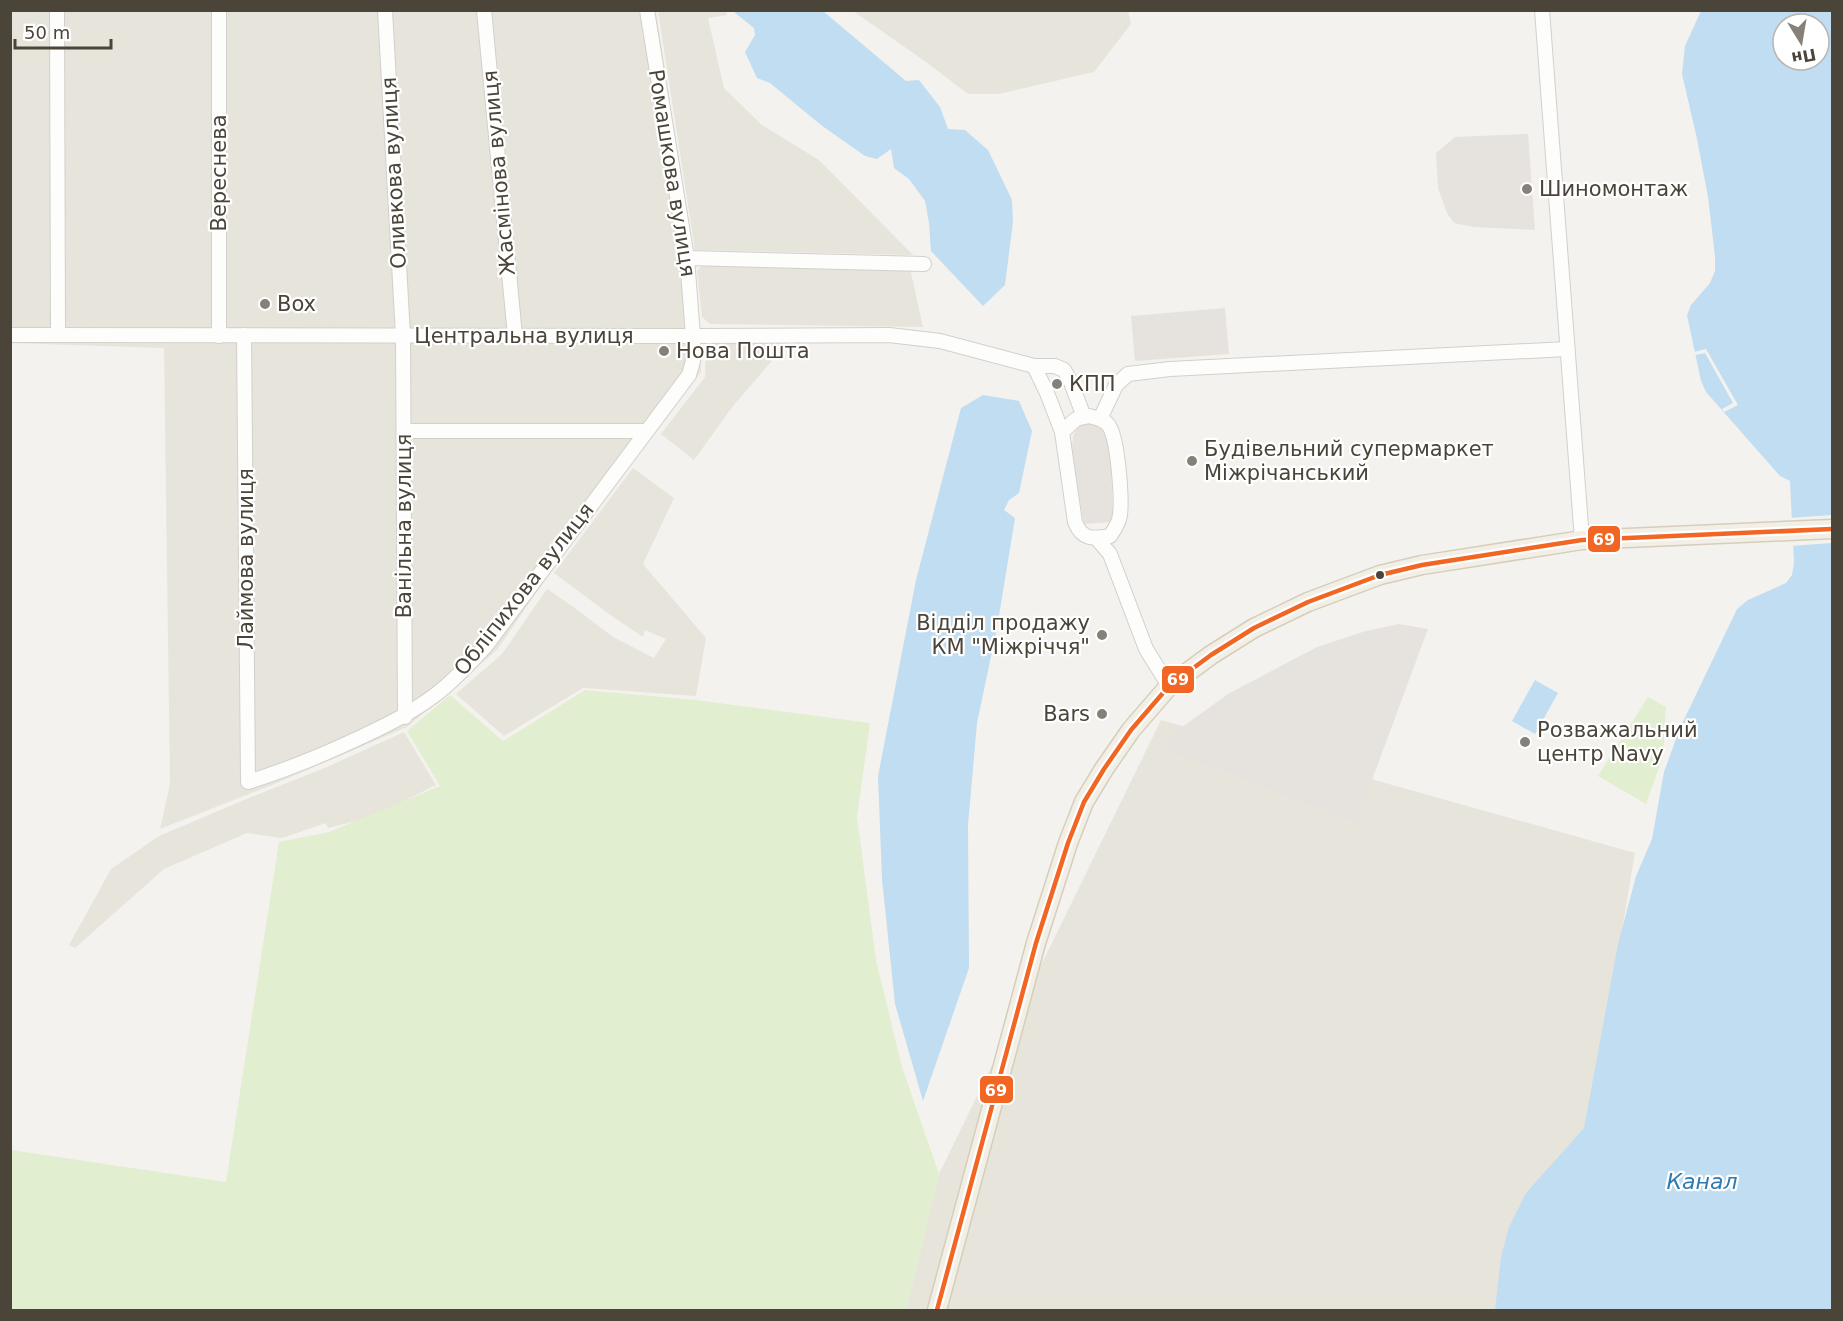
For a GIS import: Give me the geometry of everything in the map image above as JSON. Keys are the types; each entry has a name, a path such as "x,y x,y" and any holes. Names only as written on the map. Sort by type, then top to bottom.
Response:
{"main road":[{"path":"937,1311 1036,943 1068,843 1084,802 1104,769 1131,730 1169,686 1211,655 1254,628 1308,602 1358,583 1422,565 1582,540 1833,529"}],"street":[{"path":"57,10 58,335"},
{"name":"Вереснева","path":"219,10 219,336"},
{"name":"Оливкова вулиця","path":"385,10 403,336"},
{"name":"Жасмінова вулиця","path":"484,10 514,336"},
{"name":"Ромашкова вулиця","path":"647,10 687,258 693,336"},
{"path":"1542,10 1582,540"},
{"path":"687,258 924,264"},
{"name":"Центральна вулиця","path":"10,335 889,334 940,341 1034,366 1055,366 1064,370 1070,380 1084,417"},
{"name":"Лаймова вулиця","path":"244,335 248,782"},
{"name":"Ванільна вулиця","path":"403,336 405,717"},
{"name":"Обліпихова вулиця","path":"248,782 328,753 405,717 452,681 485,647 689,375 693,361 693,336"},
{"path":"1100,419 1116,385 1128,374 1170,369 1567,349"},
{"path":"1034,366 1062,432 1074,522 1078,531 1085,536 1103,537 1117,526 1120,515 1117,453 1113,433 1108,424 1089,416 1076,419 1062,432"},
{"path":"404,431 646,431"},
{"path":"1103,537 1146,649 1169,686"}],"shaded area":[{"path":"1128,10 1131,24 1094,72 999,94 968,94 853,11"},
{"path":"11,11 656,11 693,255 700,323 701,372 568,546 497,650 407,727 272,785 160,829 170,784 164,348 11,343"},
{"path":"658,11 726,11 727,15 708,18 724,88 762,125 819,160 913,255 695,250"},
{"path":"1528,134 1535,230 1474,227 1454,223 1447,213 1438,188 1436,153 1455,137"},
{"path":"704,264 910,268 923,327 710,324 702,317 697,271"},
{"path":"1225,308 1229,354 1135,361 1131,316"},
{"path":"789,341 733,406 694,460 661,434 705,377 706,342"},
{"path":"1094,422 1104,425 1110,436 1113,522 1084,524 1072,452 1073,435 1079,425"},
{"path":"633,468 674,498 643,564 706,638 696,696 583,688 504,736 456,694 502,654 547,589 613,637 654,658 666,639 645,630 643,637 554,573"},
{"path":"1399,624 1428,629 1356,823 1163,748 1178,730 1228,694 1317,647 1366,631"},
{"path":"1161,720 1635,853 1558,1310 906,1310 939,1174"},
{"path":"404,732 436,785 372,817 328,828 326,823 282,838 247,833 164,869 75,948 69,945 111,869 159,836 327,767"}],"green space":[{"path":"585,690 696,700 870,723 857,817 876,960 902,1067 939,1174 906,1310 11,1310 11,1150 226,1182 279,842 329,832 440,786 407,731 450,695 503,741"},
{"path":"1648,697 1666,707 1663,756 1646,804 1598,776"}],"water":[{"path":"734,11 823,11 906,81 919,80 940,107 948,129 965,130 988,150 1012,200 1013,222 1005,285 983,306 931,251 925,201 909,179 894,168 891,149 877,159 865,156 821,125 770,83 757,78 745,52 755,35 754,28"},
{"name":"Канал","path":"1701,11 1832,11 1832,1310 1495,1310 1501,1257 1509,1227 1526,1193 1584,1128 1618,944 1636,876 1652,839 1664,772 1680,728 1737,609 1748,600 1786,583 1792,575 1794,563 1790,481 1780,476 1706,392 1701,381 1687,315 1691,305 1710,283 1715,271 1715,256 1708,197 1682,74 1685,46"},
{"path":"983,395 1019,401 1032,431 1019,493 1009,500 1004,510 1015,518 997,628 977,723 968,825 969,968 923,1101 895,1004 882,879 878,776 916,580 961,408"},
{"path":"1535,680 1558,693 1535,734 1512,721"}],"pier":[{"path":"1706,349 1738,405 1724,412 1722,409 1733,403 1705,353 1695,355 1694,352"},
{"path":"1832,515 1832,543 1790,546 1789,518"}],"transit line":[{"name":"69","path":"937,1310 1036,943 1068,843 1084,802 1104,769 1131,730 1169,686 1211,655 1254,628 1308,602 1380,575 1422,565 1582,540 1832,529"}],"place":[{"name":"Шиномонтаж","path":"1527,189"},
{"name":"Box","path":"265,304"},
{"name":"Нова Пошта","path":"664,351"},
{"name":"КПП","path":"1057,384"},
{"name":"Будівельний супермаркет Міжрічанський","path":"1192,461"},
{"name":"Відділ продажу КМ \"Міжріччя\"","path":"1102,635"},
{"name":"Bars","path":"1102,714"},
{"name":"Розважальний центр Navy","path":"1525,742"}]}
